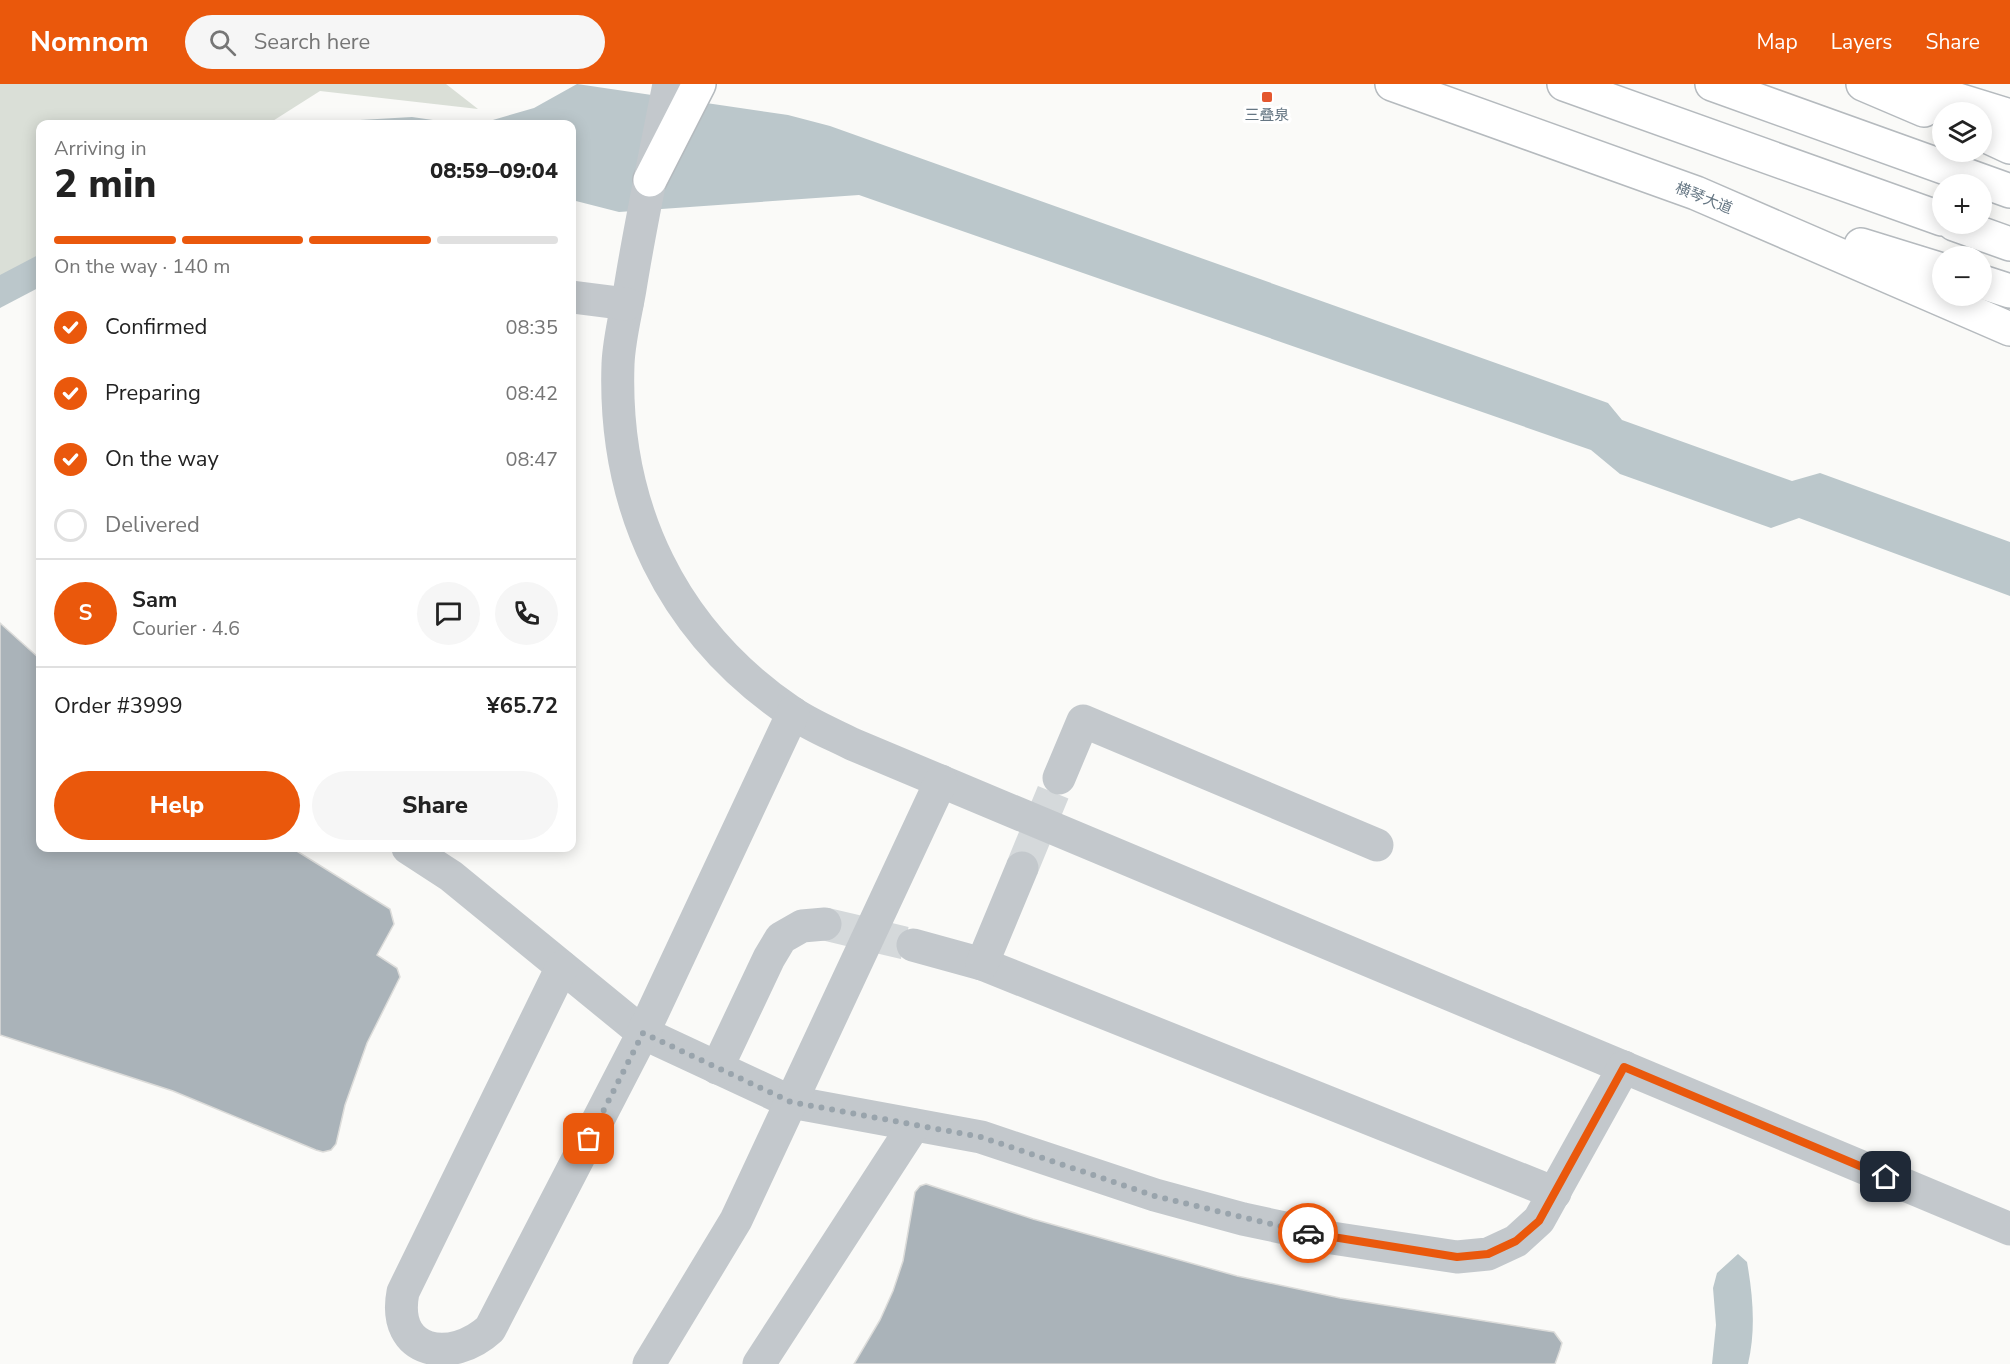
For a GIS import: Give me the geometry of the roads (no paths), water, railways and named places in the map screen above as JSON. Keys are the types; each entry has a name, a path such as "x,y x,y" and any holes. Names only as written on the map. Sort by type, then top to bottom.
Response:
{"main road":[{"path":"650,180 699,84"},
{"name":"横琴大道","path":"1392,84 1696,193 2010,329"},
{"path":"1564,84 1932,215"},
{"path":"1712,84 2010,191"},
{"path":"1863,84 1932,114"},
{"path":"1906,84 2010,116"},
{"path":"1992,139 2010,147"},
{"path":"1696,193 1932,267"},
{"path":"1983,234 2010,243"},
{"path":"1992,285 2010,291"}],"street":[{"path":"669,84 636,251 618,362 618,421 627,479 644,535 671,587 705,635 746,678 793,713 852,744 2010,1229"},
{"path":"576,298 627,304"},
{"path":"562,967 403,1292 399,1312 405,1332 419,1348 438,1356 459,1356 477,1346 490,1329 643,1033 793,713"},
{"path":"1059,778 1083,721 1377,844"},
{"path":"649,1364 736,1220 941,782"},
{"path":"414,852 451,876 643,1033 791,1102 981,1137 1111,1182 1243,1219 1332,1238 1457,1257 1488,1254 1516,1241 1539,1221 1624,1067"},
{"path":"982,964 1022,868"},
{"path":"717,1068 769,958 781,938 802,926 825,924"},
{"path":"913,945 982,964 1555,1193"},
{"path":"759,1364 914,1125"}],"tunnel":[{"path":"1022,868 1059,778"},
{"path":"825,924 913,945"}],"place":[{"name":"三叠泉","path":"1267,97"}]}
